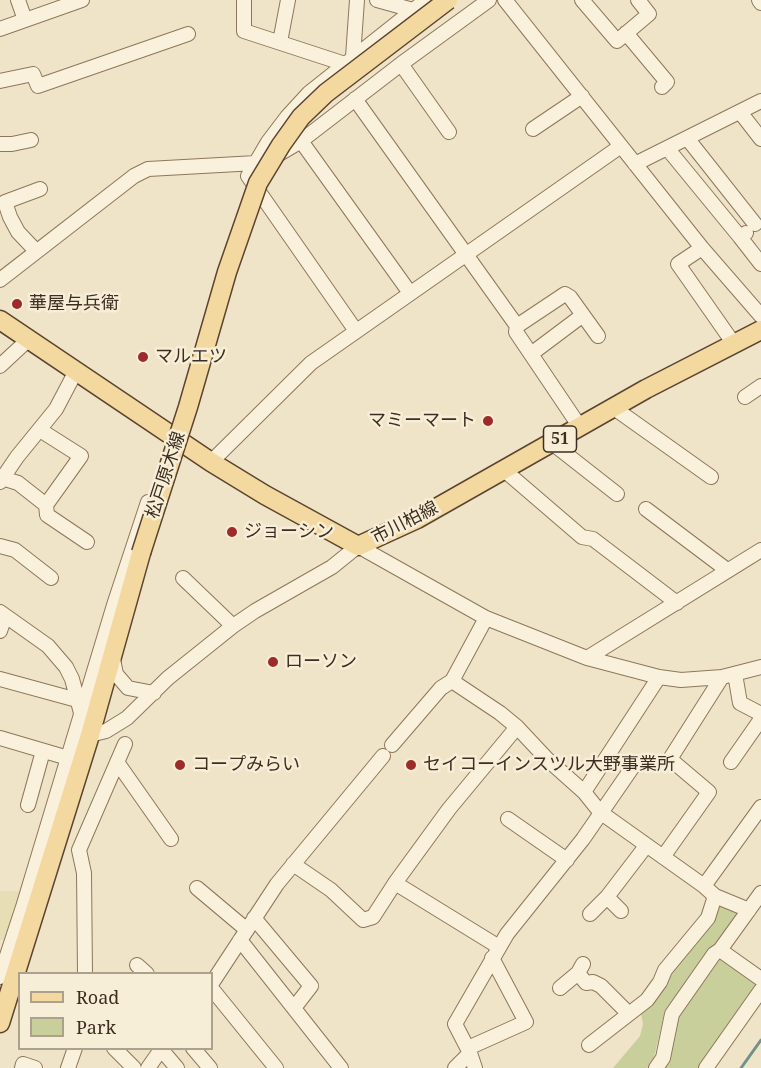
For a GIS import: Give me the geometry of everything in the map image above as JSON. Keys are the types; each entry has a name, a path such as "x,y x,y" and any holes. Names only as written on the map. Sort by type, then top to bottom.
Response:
{"main road":[{"name":"松戸原木線","path":"0,1023 29,909 90,735 141,553 188,406 227,272 258,183 301,117 326,93 448,0"},
{"name":"市川柏線","path":"0,320 211,462 265,495 358,546 417,519 614,408 761,330"}],"street":[{"path":"18,0 25,20"},
{"path":"0,29 82,0"},
{"path":"244,0 244,31 349,60"},
{"path":"280,42 288,0"},
{"path":"349,60 357,0"},
{"path":"377,0 413,10"},
{"path":"356,330 248,176 261,152 287,117 324,80 426,0"},
{"path":"0,280 134,176 148,169 256,164 274,158 301,141 489,0"},
{"path":"506,0 702,248 761,316"},
{"path":"582,0 617,41 649,14 638,0"},
{"path":"626,33 667,82 662,87"},
{"path":"0,81 33,74 38,86 188,34"},
{"path":"401,64 449,132"},
{"path":"324,80 353,101 517,326 516,332 580,427"},
{"path":"533,129 582,96"},
{"path":"635,164 761,101"},
{"path":"740,112 761,139"},
{"path":"687,138 758,222 740,237"},
{"path":"0,144 31,140"},
{"path":"301,141 410,293"},
{"path":"211,462 311,363 621,146"},
{"path":"667,148 761,264"},
{"path":"36,251 18,232 5,202 39,189"},
{"path":"702,248 678,264 734,344"},
{"path":"517,326 564,294 570,297 598,336"},
{"path":"531,354 583,315"},
{"path":"0,366 29,339"},
{"path":"46,505 18,483 1,480 56,409 76,370"},
{"path":"745,397 761,386"},
{"path":"614,408 711,477"},
{"path":"40,430 81,456 46,505 46,515 87,542"},
{"path":"552,443 617,494"},
{"path":"504,470 582,537 593,539 677,603"},
{"path":"0,977 29,909 79,707 148,502"},
{"path":"646,509 727,570"},
{"path":"0,546 15,550 51,578"},
{"path":"90,735 106,731 127,718 184,664 233,626 332,567 358,546 486,618 544,643 587,658 659,677 700,680 761,667"},
{"path":"587,658 761,550"},
{"path":"183,578 233,626"},
{"path":"0,631 3,614 48,646 66,667 72,679 79,707"},
{"path":"213,981 292,864 441,688 452,681 486,618"},
{"path":"115,642 113,662 120,682 128,688 154,693"},
{"path":"728,675 740,703 761,714"},
{"path":"663,856 709,792 670,759 728,675"},
{"path":"584,792 659,677"},
{"path":"0,679 79,707"},
{"path":"452,681 500,713 517,728 584,792 600,812 709,891 749,909"},
{"path":"732,762 761,719"},
{"path":"292,864 331,890 363,920 373,917 449,809 517,728"},
{"path":"0,738 68,758"},
{"path":"85,972 84,873 80,850 125,744"},
{"path":"28,805 43,751"},
{"path":"117,762 171,839"},
{"path":"475,1068 455,1024 495,953 519,918 567,860 634,765"},
{"path":"589,1045 647,1000 660,982 665,970 708,918 709,891 761,807"},
{"path":"508,819 567,860"},
{"path":"590,914 607,897 646,846"},
{"path":"395,883 495,953 526,1022 469,1051 455,1068"},
{"path":"197,888 311,986 294,1008"},
{"path":"656,1068 663,1058 672,1014 761,893"},
{"path":"607,897 621,911"},
{"path":"247,929 294,1008 341,1068"},
{"path":"720,950 761,979"},
{"path":"560,988 580,969 586,983 592,982 601,986 629,1014"},
{"path":"213,990 276,1068"},
{"path":"706,1068 761,990"},
{"path":"68,1068 74,1050"},
{"path":"116,1050 134,1068"},
{"path":"148,1068 160,1050"},
{"path":"162,1050 177,1068"},
{"path":"195,1050 210,1068"},
{"path":"22,1068 23,1064 35,1068"}],"shaded area":[{"path":"0,891 22,891 5,940 0,940"}],"green space":[{"path":"721,903 740,912 665,1010 653,1062 647,1068 613,1068 640,1036 643,1024 641,1014 669,977 717,905"},
{"path":"722,957 758,986 700,1068 663,1068 678,1016 718,959"}],"waterway":[{"path":"741,1068 761,1040"}],"place":[{"name":"華屋与兵衛","path":"17,304"},
{"name":"マルエツ","path":"143,357"},
{"name":"マミーマート","path":"488,421"},
{"name":"ジョーシン","path":"232,532"},
{"name":"ローソン","path":"273,662"},
{"name":"コープみらい","path":"180,765"},
{"name":"セイコーインスツル大野事業所","path":"411,765"}]}
